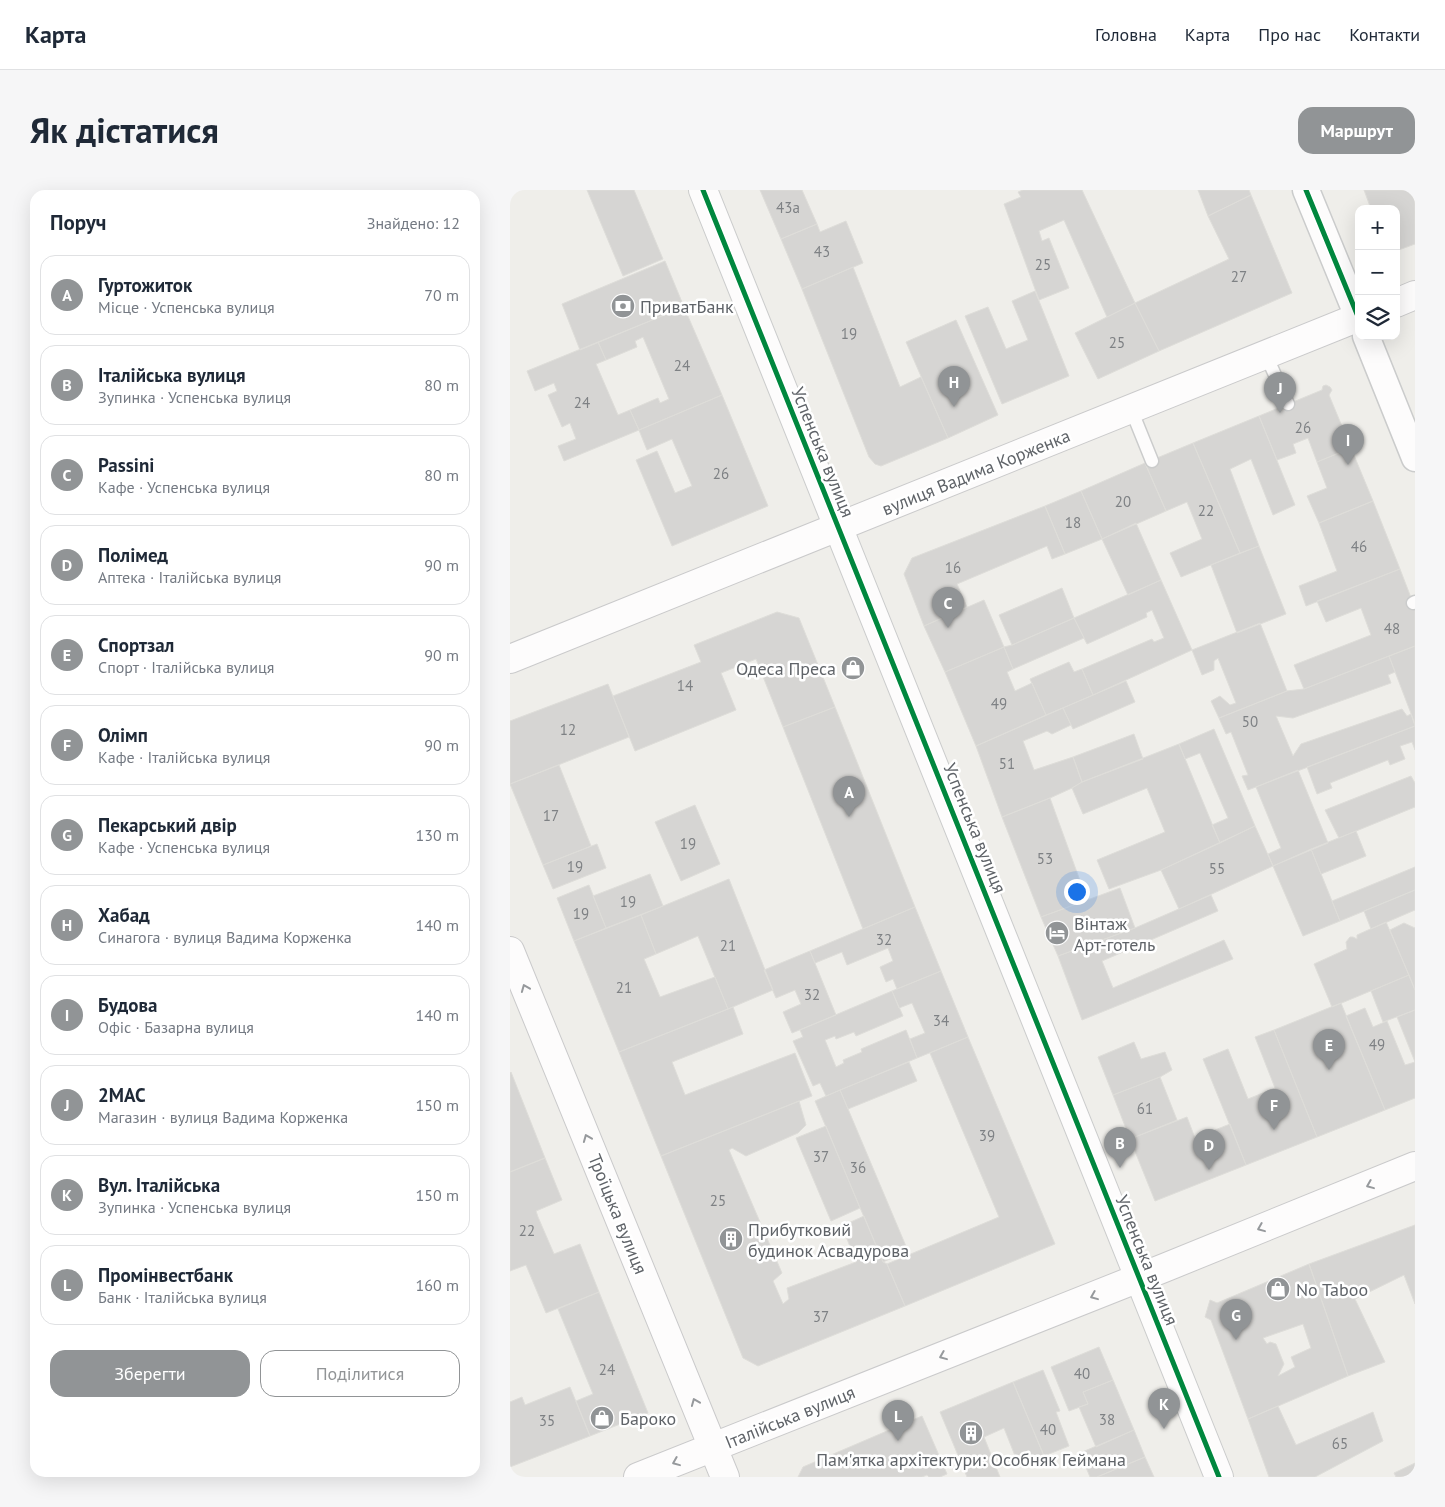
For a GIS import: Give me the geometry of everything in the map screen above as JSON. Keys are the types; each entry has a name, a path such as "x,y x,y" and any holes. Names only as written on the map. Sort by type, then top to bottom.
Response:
{"main road":[{"name":"Успенська вулиця","path":"703,190 1219,1477"},
{"path":"1400,301 1415,295"},
{"name":"вулиця Вадима Корженка","path":"510,659 1355,320"},
{"name":"Троїцька вулиця","path":"510,951 725,1477"},
{"name":"Італійська вулиця","path":"638,1477 1415,1166"}],"street":[{"path":"1306,190 1355,308"},
{"path":"1368,340 1415,458"}],"lane":[{"path":"1266,355 1288,404"},
{"path":"1131,410 1152,461"}],"building":[{"path":"587,190 634,190 663,259 623,276"},
{"path":"760,190 802,190 817,224 781,239"},
{"path":"1023,190 1082,190 1135,303 1107,317 1064,220 1039,231 1042,241 1049,238 1069,288 1039,300 1004,204 1021,197 1018,192"},
{"path":"1198,190 1249,190 1251,195 1208,216"},
{"path":"1364,190 1415,190 1415,244 1400,250 1400,205 1370,205"},
{"path":"1251,195 1292,293 1159,351 1135,303 1229,259 1208,216"},
{"path":"846,221 863,263 802,289 781,239 817,224 820,232"},
{"name":"ПриватБанк","path":"665,261 684,307 580,350 562,304"},
{"path":"853,267 900,387 921,377 948,438 881,466 875,464 869,457 802,289"},
{"path":"1035,291 1069,376 1002,404 965,316 988,307 1006,349 1028,340 1012,301"},
{"path":"1135,303 1159,351 1098,379 1075,333"},
{"path":"684,307 722,395 639,430 630,410 658,398 660,403 669,399 643,337 635,341 637,347 606,360 598,342"},
{"path":"956,320 998,415 948,438 906,342"},
{"path":"598,342 606,360 596,364 618,415 630,410 639,430 564,461 558,446 576,439 570,423 562,427 548,395 557,391 554,383 535,391 527,371"},
{"path":"1326,385 1332,390 1329,395 1351,448 1317,462 1308,438 1293,444 1296,453 1277,460 1259,416 1322,390 1323,386"},
{"path":"722,395 768,506 672,546 636,460 657,451 675,493 692,486 672,439 647,450 639,430"},
{"path":"1259,416 1295,505 1273,515 1251,459 1230,469 1259,546 1240,553 1193,443"},
{"path":"1193,443 1240,553 1181,577 1170,553 1202,539 1187,502 1166,511 1145,463"},
{"path":"1351,448 1373,501 1319,523 1307,496 1327,488 1317,462"},
{"path":"1145,463 1166,511 1102,539 1081,491"},
{"path":"1081,491 1102,539 1065,554 1045,506"},
{"path":"1373,501 1400,569 1306,606 1299,586 1337,571 1319,523"},
{"path":"1045,506 1065,554 1052,559 1047,546 957,584 967,607 924,626 904,574 912,558"},
{"path":"1136,523 1161,580 1128,595 1102,539"},
{"path":"1259,546 1286,614 1237,633 1211,565"},
{"path":"1400,569 1415,608 1415,646 1304,689 1294,665 1371,635 1361,608 1326,622 1317,601"},
{"path":"1161,580 1192,650 1093,695 1082,669 1152,639 1154,642 1164,638 1152,610 1146,613 1147,617 1087,644 1074,618"},
{"path":"1062,588 1074,618 1012,645 999,615"},
{"path":"984,600 1004,647 945,672 924,626"},
{"path":"777,612 799,618 835,707 783,727 756,659 721,673 736,710 635,751 613,696 701,662 694,645"},
{"path":"1074,618 1084,638 1013,669 1004,647"},
{"path":"1260,623 1287,691 1219,718 1211,701 1220,696 1230,705 1236,703 1218,658 1214,661 1214,670 1202,675 1192,650"},
{"path":"1415,646 1415,724 1389,656"},
{"path":"1004,647 1013,669 1007,672 1015,691 1032,683 1046,715 976,746 945,672"},
{"path":"1389,656 1395,672 1388,675 1391,683 1293,718 1276,716 1293,756 1301,744 1402,709 1407,716 1411,714 1415,726 1248,790 1242,776 1248,775 1231,732 1226,734 1219,718 1287,691 1304,689"},
{"path":"1069,662 1074,672 1082,669 1093,695 1046,715 1030,679"},
{"path":"1126,681 1135,702 1073,729 1063,708"},
{"path":"608,684 629,737 510,784 510,721"},
{"path":"835,707 915,907 863,929 783,727"},
{"path":"1063,708 1071,725 1052,734 1047,731 1023,741 1034,770 1073,757 1082,782 1050,798 1002,817 976,746"},
{"path":"1415,726 1415,750 1412,742 1400,746 1405,759 1390,765 1388,760 1330,783 1332,788 1317,794 1307,767"},
{"path":"1214,729 1255,826 1220,843 1212,825 1228,818 1200,753 1185,759 1179,744"},
{"path":"1134,734 1143,759 1082,782 1073,757"},
{"path":"1179,744 1220,843 1161,870 1109,889 1097,860 1165,832 1147,788 1083,814 1072,788 1082,782"},
{"path":"559,765 591,846 543,865 510,784"},
{"path":"1298,770 1328,843 1273,866 1268,854 1281,848 1256,787"},
{"path":"1411,776 1415,783 1415,807 1339,838 1325,810"},
{"path":"1050,798 1087,900 1041,917 1002,817"},
{"path":"695,805 720,864 681,881 655,822"},
{"path":"1255,826 1273,866 1179,909 1161,870"},
{"path":"1356,831 1366,856 1321,874 1311,849"},
{"path":"597,844 606,868 553,889 543,865"},
{"path":"1311,849 1340,921 1303,936 1273,866"},
{"path":"1415,867 1415,890 1340,921 1332,901"},
{"path":"650,874 663,906 606,928 593,896"},
{"path":"729,879 773,990 728,1009 698,936 656,954 641,915"},
{"path":"589,885 606,928 574,941 557,898"},
{"path":"1120,888 1135,928 1058,956 1041,917"},
{"path":"1415,890 1415,910 1371,929 1364,911"},
{"path":"1211,895 1218,911 1102,961 1113,988 1224,940 1233,959 1082,1020 1058,956 1135,928"},
{"path":"915,907 941,971 897,989 893,979 886,982 880,967 893,961 888,948 847,965 842,952 815,963 810,951"},
{"path":"641,915 656,954 644,959 660,997 715,977 728,1009 619,1052 574,941"},
{"path":"1386,922 1409,975 1332,1007 1314,964 1347,949 1346,942 1350,937 1357,939 1357,935"},
{"path":"1404,923 1415,928 1415,990 1390,930"},
{"path":"810,951 836,1015 792,1033 783,1012 801,1004 795,990 776,998 764,970"},
{"path":"941,971 968,1037 917,1058 910,1039 925,1033 912,1003 899,1008 892,991"},
{"path":"1409,975 1415,990 1415,1010 1383,1022 1371,991"},
{"path":"892,991 903,1016 856,1036 854,1032 836,1039 835,1036 825,1040 836,1067 844,1063 843,1060 862,1052 861,1049 906,1030 917,1058 826,1096 820,1083 813,1086 793,1041 803,1037 800,1030"},
{"path":"1341,1003 1385,1110 1317,1137 1274,1030"},
{"path":"733,1007 743,1034 672,1062 685,1095 795,1053 812,1096 661,1156 619,1052"},
{"path":"1365,1008 1373,1027 1387,1021 1405,1065 1415,1062 1415,1098 1385,1110 1346,1016"},
{"path":"1415,1010 1415,1062 1397,1017"},
{"path":"1274,1030 1317,1137 1246,1165 1203,1059 1228,1049 1248,1099 1275,1088 1255,1037"},
{"path":"968,1037 1055,1244 905,1306 887,1264 999,1217 930,1053"},
{"path":"1134,1042 1141,1059 1165,1052 1172,1070 1160,1077 1113,1095 1098,1057"},
{"path":"909,1062 917,1081 848,1109 840,1090"},
{"path":"510,1073 545,1158 510,1172"},
{"path":"1160,1077 1177,1120 1130,1139 1113,1095"},
{"path":"840,1090 908,1251 883,1262 815,1101"},
{"name":"Прибутковий будинок Асвадурова","path":"799,1101 806,1125 798,1133 746,1156 732,1148 729,1150 782,1273 773,1281 783,1304 789,1299 787,1288 856,1262 842,1226 864,1216 883,1262 887,1264 905,1306 758,1366 743,1358 661,1156"},
{"path":"1187,1117 1195,1138 1230,1124 1246,1165 1155,1201 1130,1139"},
{"path":"826,1126 860,1208 831,1221 796,1138"},
{"path":"545,1158 562,1200 536,1211 538,1217 554,1254 580,1244 599,1292 546,1313 526,1265 510,1271 510,1172"},
{"path":"1415,1225 1415,1304 1404,1275 1355,1299 1385,1362 1348,1376 1309,1264"},
{"path":"1309,1264 1348,1376 1248,1419 1211,1320 1205,1317 1210,1300 1217,1303","holes":["1303,1324 1311,1348 1291,1357 1295,1367 1278,1376 1284,1364 1276,1344 1270,1342 1267,1344 1263,1338"]},
{"path":"599,1292 648,1413 590,1436 576,1401 593,1394 558,1309"},
{"path":"1099,1347 1113,1380 1083,1392 1088,1404 1069,1411 1051,1367"},
{"path":"1043,1370 1060,1411 1056,1412 1069,1446 1044,1456 1013,1382"},
{"path":"1113,1380 1134,1430 1096,1447 1079,1407 1088,1404 1083,1392"},
{"name":"Пам'ятка архітектури: Особняк Геймана","path":"1013,1382 1044,1456 1019,1466 1004,1428 984,1437 1000,1477 967,1477 940,1412"},
{"path":"570,1387 590,1436 510,1467 510,1402 522,1397 525,1405"},
{"path":"1278,1406 1296,1445 1373,1412 1383,1441 1315,1477 1269,1477 1248,1419"},
{"path":"922,1416 947,1474 940,1477 929,1477 927,1475 922,1477 798,1477 803,1467"},
{"path":"1134,1430 1145,1457 1097,1477 1090,1477 1080,1453"},
{"path":"1145,1457 1154,1477 1097,1477"},
{"path":"1415,1463 1415,1477 1396,1477 1394,1473"}],"cycle path":[{"path":"703,190 1219,1477"},
{"path":"1306,190 1355,309"}],"place":[{"name":"ПриватБанк","path":"623,306"},
{"name":"Хабад","path":"954,407"},
{"name":"2MAC","path":"1280,413"},
{"name":"Будова","path":"1348,465"},
{"name":"Passini","path":"948,628"},
{"name":"Одеса Преса","path":"853,668"},
{"name":"Гуртожиток","path":"849,817"},
{"name":"Вінтаж Арт-готель","path":"1057,933"},
{"name":"Спортзал","path":"1329,1070"},
{"name":"Олімп","path":"1274,1130"},
{"name":"Італійська вулиця","path":"1120,1168"},
{"name":"Полімед","path":"1209,1170"},
{"name":"Прибутковий будинок Асвадурова","path":"731,1239"},
{"name":"No Taboo","path":"1278,1289"},
{"name":"Пекарський двір","path":"1236,1340"},
{"name":"Бароко","path":"602,1418"},
{"name":"Вул. Італійська","path":"1164,1429"},
{"name":"Пам'ятка архітектури: Особняк Геймана","path":"971,1433"},
{"name":"Промінвестбанк","path":"898,1441"}]}
